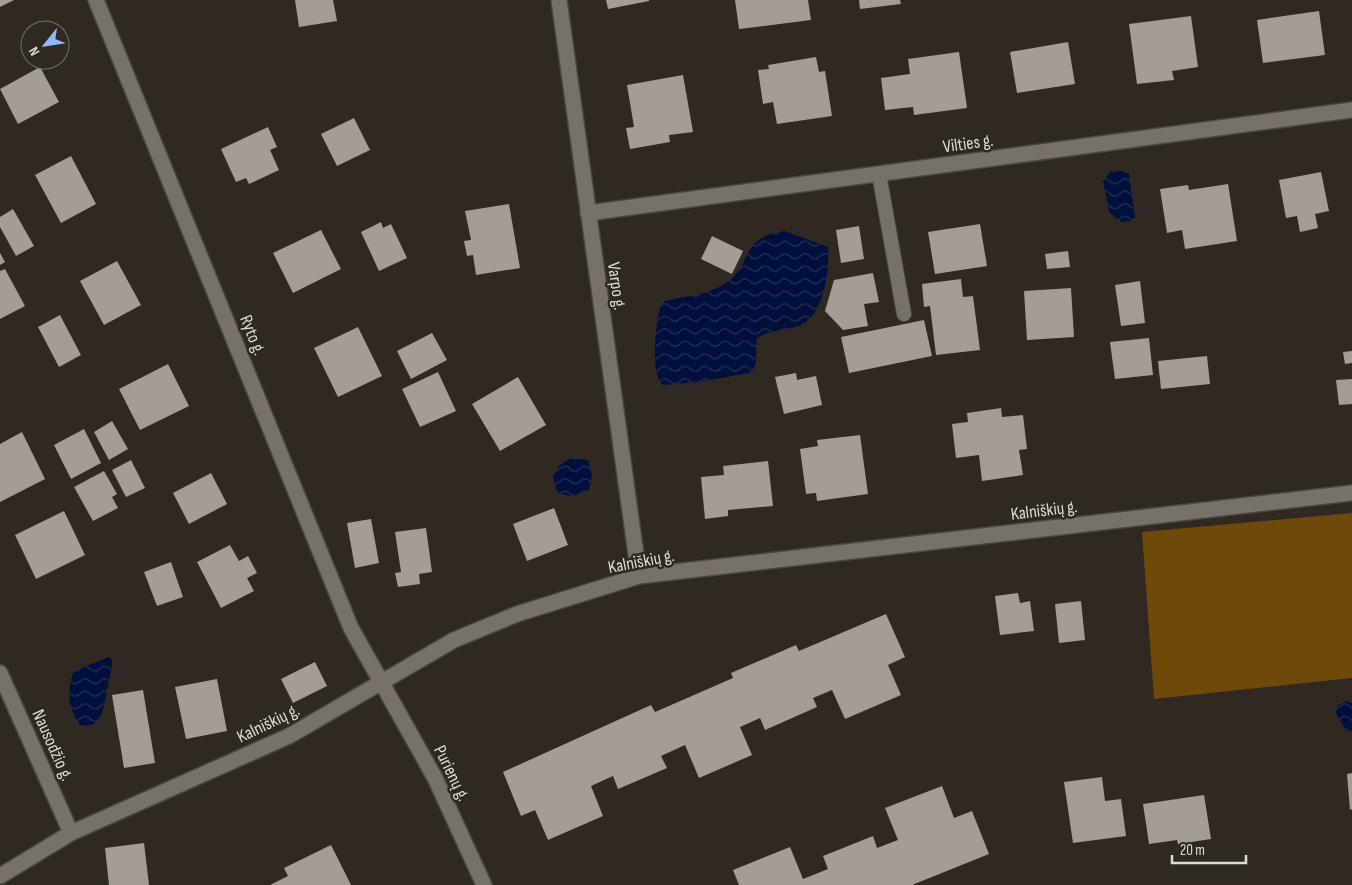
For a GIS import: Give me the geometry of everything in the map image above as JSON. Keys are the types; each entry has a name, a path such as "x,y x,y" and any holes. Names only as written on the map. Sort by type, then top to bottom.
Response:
{"street":[{"name":"Ryto g.","path":"96,0 351,628 381,681"},
{"name":"Varpo g.","path":"559,0 639,576"},
{"name":"Vilties g.","path":"588,213 1352,110"},
{"name":"Kalniškių g.","path":"0,876 71,833 289,736 454,640 516,614 639,576 1352,494"},
{"name":"Nausodžio g.","path":"0,673 71,833"},
{"name":"Purienų g.","path":"381,681 435,778 484,885"}],"lane":[{"path":"879,174 904,314"}],"shaded area":[{"path":"1352,513 1352,678 1154,699 1142,532"}],"water":[{"path":"1111,171 1122,171 1129,174 1135,217 1131,221 1121,222 1109,212 1103,181"},
{"path":"785,231 828,247 828,268 824,292 814,314 798,326 767,333 757,338 755,366 749,373 699,382 664,385 659,380 656,372 655,360 657,322 661,305 665,301 704,293 726,283 740,268 753,245 770,234"},
{"path":"571,458 588,460 592,475 589,490 570,496 557,492 553,477 560,465"},
{"path":"109,657 112,660 111,669 100,718 92,725 80,725 71,706 69,692 71,678 74,671"},
{"path":"1347,701 1352,704 1352,731 1346,731 1336,713 1338,705"}],"building":[{"path":"0,0 14,0 0,7"},
{"path":"295,0 333,0 337,21 299,27"},
{"path":"606,0 649,0 649,1 608,9"},
{"path":"735,0 808,0 811,20 739,29"},
{"path":"859,0 900,0 901,4 860,9"},
{"path":"1319,11 1325,55 1263,63 1257,20"},
{"path":"1191,16 1198,67 1172,71 1174,80 1137,84 1129,24"},
{"path":"1068,42 1075,84 1017,93 1010,52"},
{"path":"959,52 967,108 914,115 913,107 885,110 881,78 910,74 908,59"},
{"path":"816,57 819,72 825,71 832,116 777,124 773,102 763,104 758,70 769,69 768,65"},
{"path":"35,70 42,70 59,102 18,124 0,89"},
{"path":"683,75 693,132 669,135 670,142 630,149 626,128 634,127 627,85"},
{"path":"354,118 370,150 337,166 321,134"},
{"path":"268,127 277,147 270,150 279,170 249,184 246,178 236,182 221,149"},
{"path":"71,156 96,204 61,223 35,175"},
{"path":"1321,172 1329,211 1315,214 1318,228 1300,232 1297,216 1286,218 1279,180"},
{"path":"1228,184 1237,241 1185,249 1182,230 1167,233 1160,189 1188,185 1189,190"},
{"path":"509,204 520,268 476,275 473,255 467,256 464,241 471,240 465,211"},
{"path":"13,209 34,246 16,256 0,227 0,217"},
{"path":"381,222 383,228 391,224 407,258 379,271 361,232"},
{"path":"980,224 987,266 935,274 928,232"},
{"path":"859,226 864,259 841,263 836,230"},
{"path":"321,230 341,269 293,293 273,253"},
{"path":"712,236 743,251 732,274 701,259"},
{"path":"1068,251 1070,267 1047,269 1045,254"},
{"path":"0,253 5,262 0,265"},
{"path":"117,261 141,305 104,325 80,281"},
{"path":"5,269 25,306 0,319 0,271"},
{"path":"873,273 879,302 864,304 868,326 843,330 825,311 834,280"},
{"path":"961,279 963,297 973,296 980,350 936,355 930,306 924,307 922,284"},
{"path":"1140,281 1145,323 1121,326 1115,285"},
{"path":"1071,288 1074,337 1027,340 1024,291"},
{"path":"60,315 81,355 59,367 38,327"},
{"path":"924,320 932,356 849,373 841,337"},
{"path":"358,327 382,376 338,397 314,348"},
{"path":"432,333 447,360 411,379 397,351"},
{"path":"1149,338 1153,375 1115,379 1110,342"},
{"path":"1352,351 1352,363 1345,364 1343,352"},
{"path":"1207,356 1210,384 1161,389 1158,361"},
{"path":"168,364 189,406 140,430 119,389"},
{"path":"438,372 456,411 420,427 402,389"},
{"path":"796,373 797,380 816,376 822,405 784,414 775,377"},
{"path":"518,377 546,425 500,451 472,404"},
{"path":"1352,379 1352,404 1339,405 1336,380"},
{"path":"1001,408 1002,417 1023,415 1027,449 1019,450 1023,475 982,481 979,455 956,458 952,424 968,422 967,413"},
{"path":"112,421 128,449 109,460 94,432"},
{"path":"84,429 101,463 71,479 54,445"},
{"path":"22,432 45,479 0,502 0,444"},
{"path":"860,435 868,494 817,501 816,493 806,494 800,449 818,446 817,440"},
{"path":"131,460 145,488 126,497 112,470"},
{"path":"768,461 773,506 728,510 728,516 705,519 701,477 724,475 723,466"},
{"path":"104,471 117,494 112,497 118,508 93,521 74,487"},
{"path":"211,473 227,504 189,524 173,493"},
{"path":"554,508 568,545 527,561 513,524"},
{"path":"64,511 85,555 36,579 15,535"},
{"path":"371,519 379,563 355,568 347,523"},
{"path":"426,528 432,572 419,574 420,584 398,587 395,573 401,572 395,532"},
{"path":"230,545 239,561 248,556 257,573 247,578 254,591 221,608 197,562"},
{"path":"171,562 183,597 157,606 144,572"},
{"path":"1018,593 1020,603 1030,601 1034,631 1000,635 995,596"},
{"path":"1081,601 1085,640 1059,643 1055,604"},
{"path":"886,614 905,657 888,665 901,695 845,719 832,690 813,698 817,707 765,730 760,718 740,727 752,755 699,778 685,745 661,756 667,768 618,789 613,776 591,786 603,816 548,840 535,810 521,816 503,772 651,705 655,712 733,678 731,673 796,645 799,651"},
{"path":"315,662 327,686 293,703 281,679"},
{"path":"217,679 227,731 186,739 175,687"},
{"path":"143,690 155,763 124,768 112,695"},
{"path":"1352,773 1352,809 1350,810 1347,774"},
{"path":"1102,777 1105,801 1121,799 1126,836 1073,843 1064,782"},
{"path":"942,786 954,818 972,811 989,854 912,885 739,885 733,870 790,847 803,879 828,869 823,856 873,836 877,848 898,840 885,808"},
{"path":"1204,795 1211,839 1178,844 1177,840 1149,844 1143,804"},
{"path":"144,843 149,885 109,885 105,848"},
{"path":"331,845 351,885 270,885 288,876 284,868"}]}
